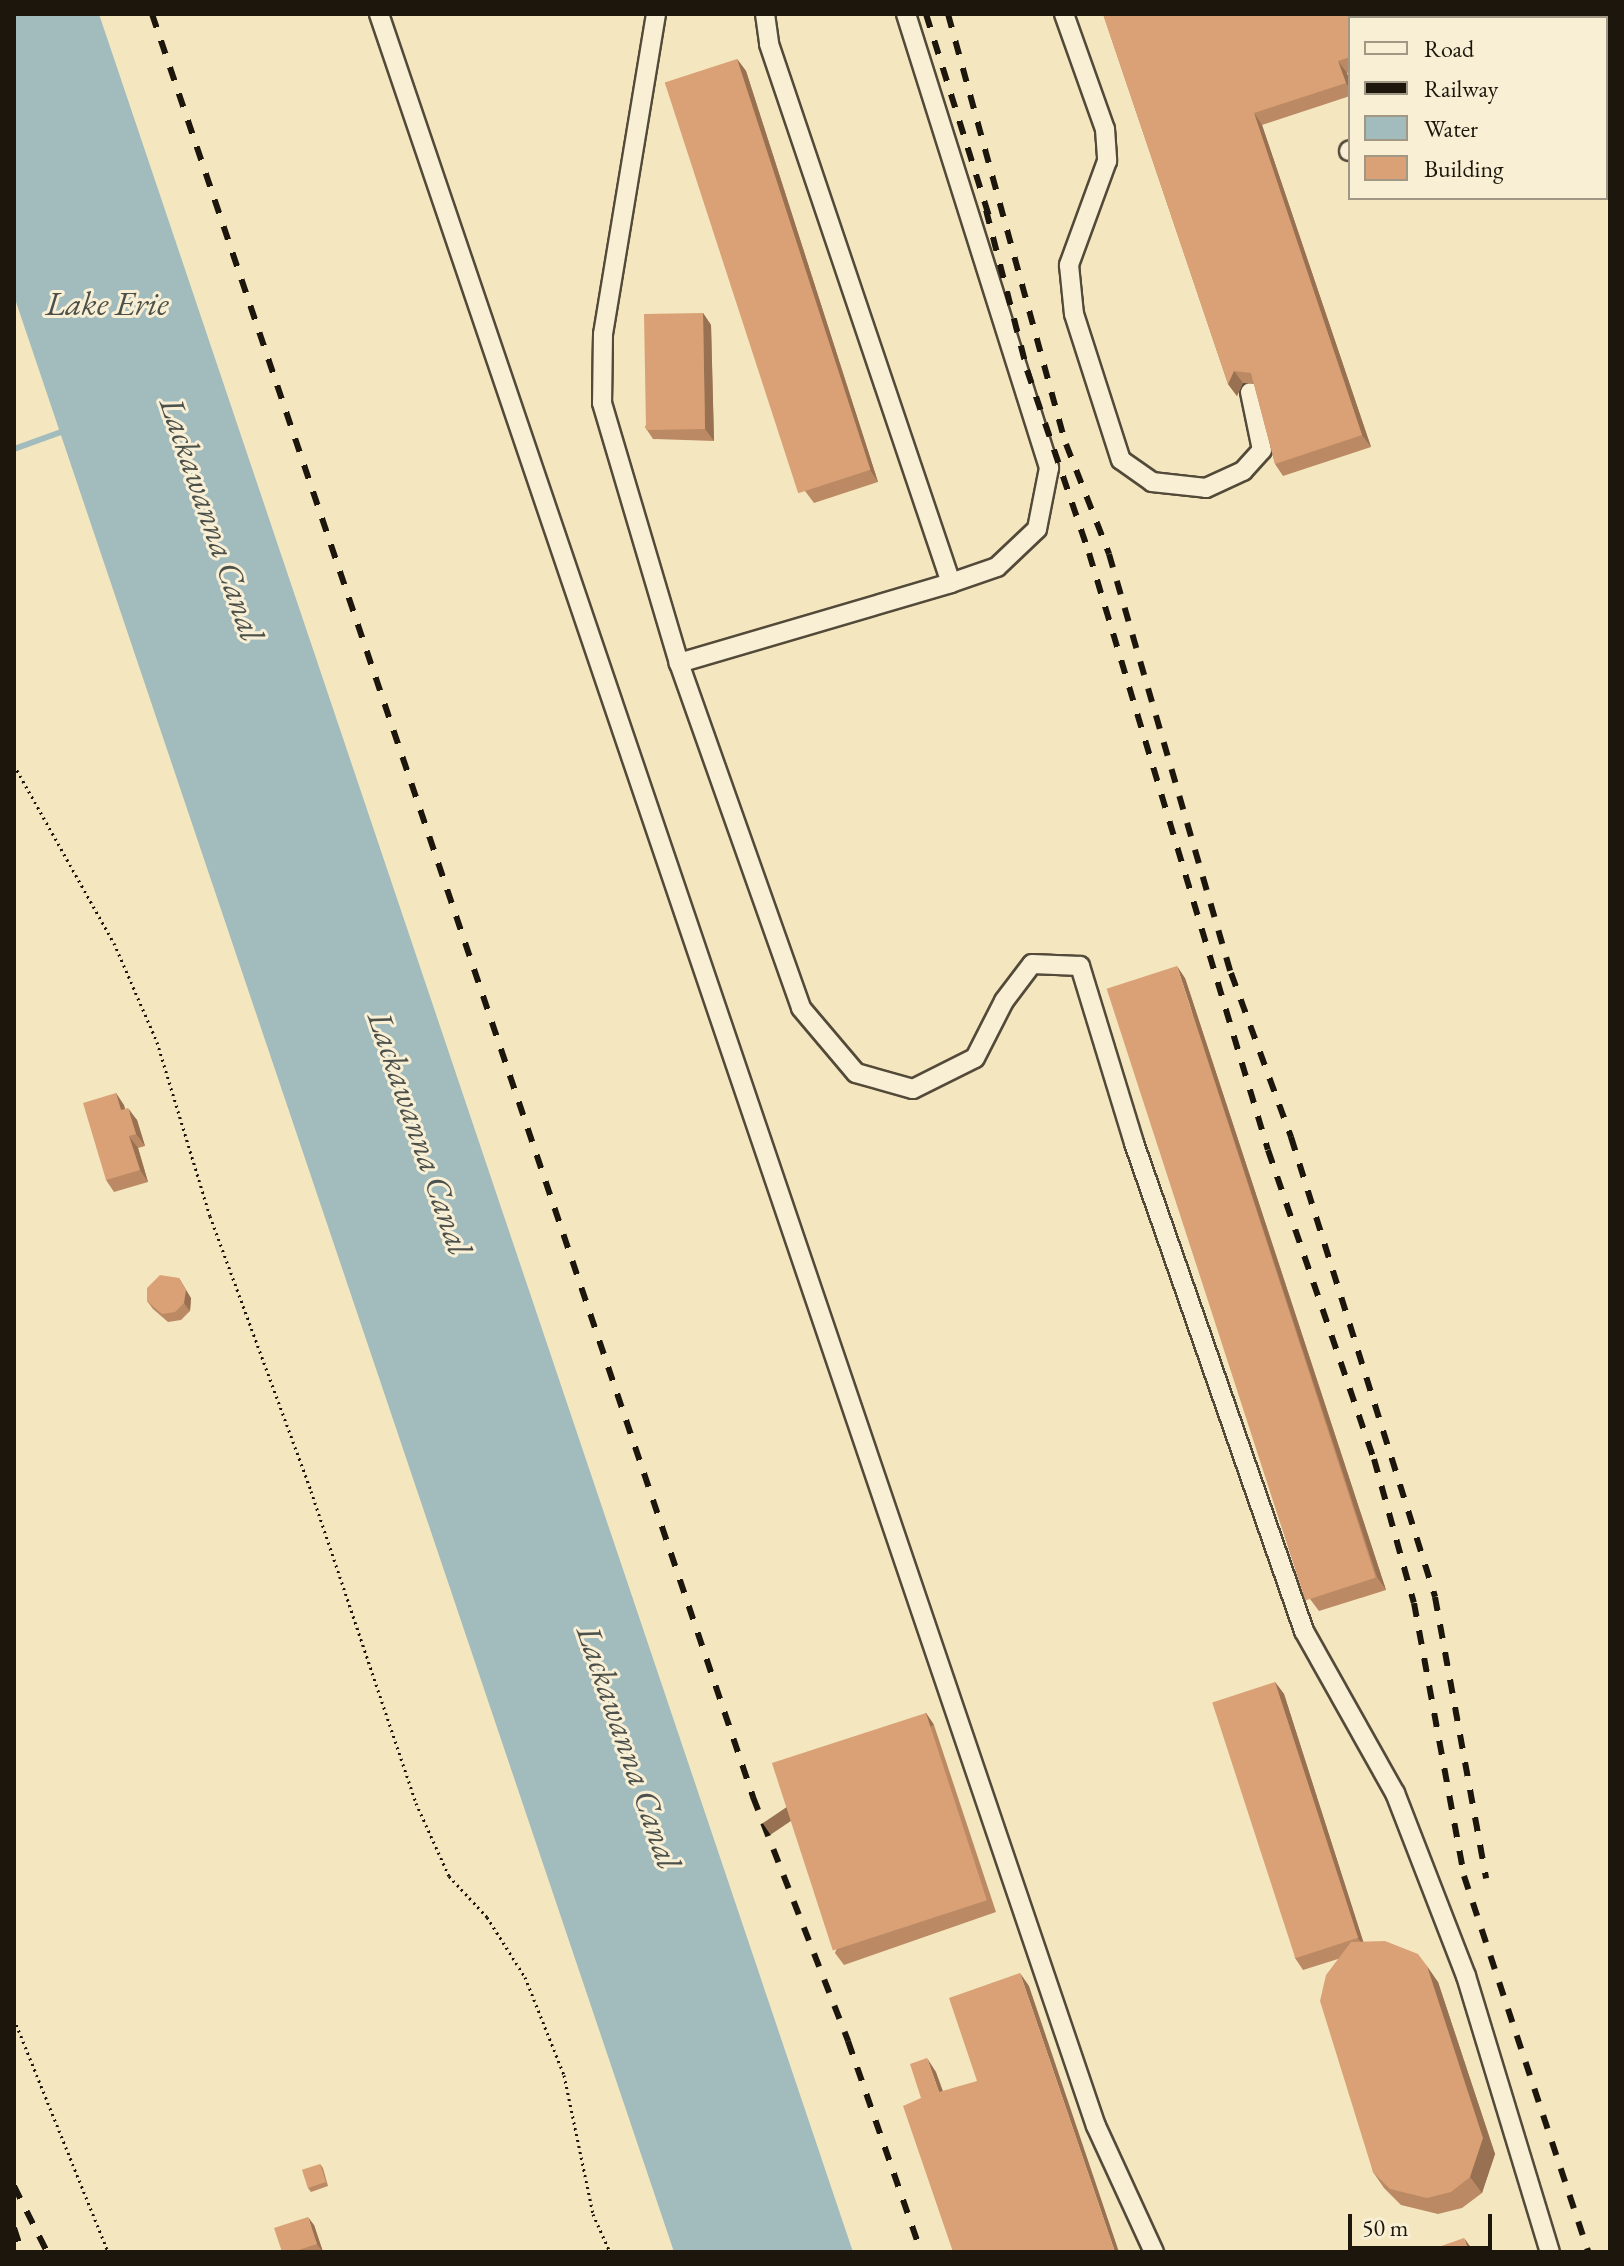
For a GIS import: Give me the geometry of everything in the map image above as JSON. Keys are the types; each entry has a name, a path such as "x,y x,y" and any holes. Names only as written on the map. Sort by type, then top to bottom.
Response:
{"lane":[{"path":"379,14 1096,2126 1154,2252"},
{"path":"656,14 603,334 602,403 679,663 801,1008 856,1073 913,1089 975,1058 1004,1001 1032,964 1080,966 1134,1143 1304,1631 1395,1793 1466,1976 1550,2252"},
{"path":"765,14 773,59 951,583"},
{"path":"679,663 997,567 1037,529 1049,468 906,14"},
{"path":"1064,14 1105,129 1107,161 1069,265 1074,314 1121,460 1152,482 1206,488 1243,471 1262,450 1250,392"}],"path":[{"path":"14,765 114,943 157,1042 210,1216 311,1491 416,1803 449,1876 487,1917 525,1977 564,2075 593,2214 610,2252"},
{"path":"14,2019 108,2252"}],"water":[{"name":"Lake Erie","path":"14,14 99,14 853,2252 674,2252 14,296"}],"building":[{"path":"1103,14 1482,14 1348,16 1348,58 1338,61 1346,83 1254,113 1362,435 1275,464 1251,373 1234,371 1228,384"},
{"path":"737,59 870,470 798,493 665,82"},
{"path":"703,313 705,429 646,430 644,314"},
{"path":"1177,966 1376,1578 1305,1600 1107,989"},
{"path":"116,1093 121,1110 128,1108 136,1134 129,1136 140,1170 106,1180 83,1103"},
{"path":"160,1275 179,1278 186,1290 184,1303 175,1312 162,1314 147,1301 147,1288"},
{"path":"1275,1682 1358,1938 1295,1958 1212,1702"},
{"path":"926,1713 987,1900 833,1950 772,1763"},
{"path":"1385,1941 1418,1954 1427,1966 1483,2138 1470,2177 1451,2192 1427,2198 1390,2189 1373,2172 1320,2001 1326,1975 1351,1942"},
{"path":"1020,1973 1115,2252 953,2252 903,2106 921,2098 910,2064 927,2058 939,2092 977,2081 949,1998"},
{"path":"320,2164 326,2182 308,2188 302,2170"},
{"path":"308,2217 317,2244 282,2252 274,2228"},
{"path":"1464,2238 1469,2252 1424,2252"}],"waterway":[{"path":"14,449 61,432"}],"railway":[{"path":"152,14 753,1797 848,2041 921,2252"},
{"path":"926,14 990,220"},
{"path":"948,14 1066,444 1109,554 1231,973 1291,1137 1435,1597 1486,1878"},
{"path":"986,210 1027,370 1089,553 1268,1150 1374,1459 1414,1603 1464,1876 1588,2252"},
{"path":"14,2186 47,2252"},
{"path":"14,2228 22,2252"}],"water label":[{"name":"Lackawanna Canal","path":"212,519"},
{"name":"Lackawanna Canal","path":"420,1133"},
{"name":"Lackawanna Canal","path":"629,1747"}]}
